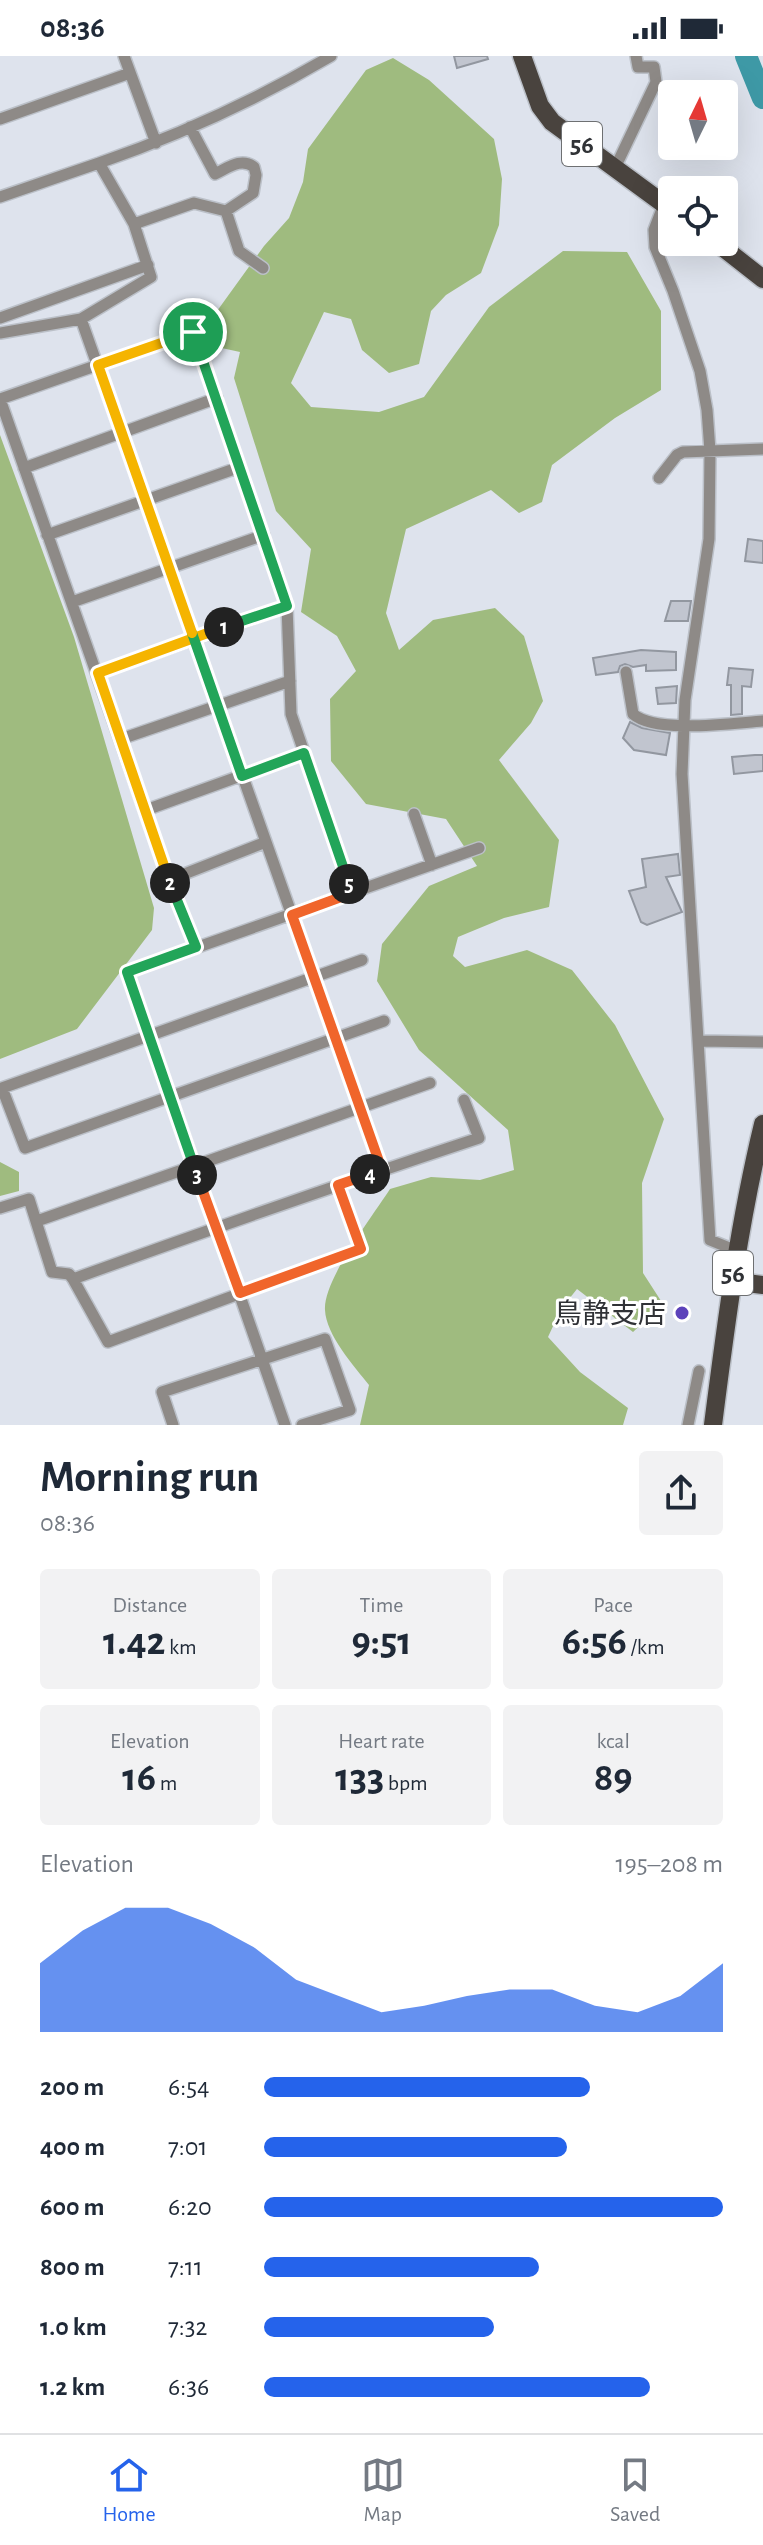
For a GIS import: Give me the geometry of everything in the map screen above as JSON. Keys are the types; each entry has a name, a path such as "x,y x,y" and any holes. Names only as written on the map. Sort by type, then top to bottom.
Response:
{"main road":[{"name":"56","path":"522,56 544,113 552,122 658,200"},
{"path":"734,256 763,279"},
{"name":"56","path":"713,1425 731,1281 763,1124"},
{"path":"731,1281 763,1285"}],"street":[{"path":"124,56 156,143"},
{"path":"0,197 156,143 273,89 331,56"},
{"path":"615,168 656,82 654,67 638,67 636,56"},
{"path":"0,119 130,73"},
{"path":"134,224 194,203 226,211 253,193 254,167 239,162 215,174 190,127"},
{"path":"0,333 81,319 151,277 134,224 99,163"},
{"path":"226,211 239,251 263,268"},
{"path":"658,223 654,230 658,254"},
{"path":"659,256 700,371 707,410 709,539 683,726 683,812 700,1041 710,1240 737,1251"},
{"path":"0,318 148,265"},
{"path":"81,319 382,1170"},
{"path":"196,947 169,880 0,399 193,332 287,606 291,714 352,893"},
{"path":"24,468 217,398"},
{"path":"659,478 677,455 692,451 763,449"},
{"path":"47,535 240,467"},
{"path":"72,602 264,535"},
{"path":"98,673 287,606"},
{"path":"626,672 633,714 645,721 683,726 763,721"},
{"path":"121,739 290,681"},
{"path":"146,810 304,753"},
{"path":"414,814 432,865"},
{"path":"169,880 266,842"},
{"path":"285,1425 127,972 479,848"},
{"path":"362,960 2,1088 25,1148 384,1021"},
{"path":"700,1041 763,1042"},
{"path":"37,1221 430,1083"},
{"path":"73,1279 479,1138 464,1100"},
{"path":"0,1208 29,1199 52,1272 69,1274 73,1279 108,1342 361,1249 338,1185"},
{"path":"173,1425 162,1392 325,1339 350,1410 302,1425"},
{"path":"688,1425 699,1371"}],"green space":[{"path":"393,58 429,80 494,139 502,179 499,225 481,273 446,295 431,311 419,364 389,373 362,350 351,319 324,312 291,383 311,407 379,412 424,397 489,307 563,251 627,252 661,311 661,390 615,418 552,465 542,502 519,513 491,490 406,529 386,613 399,650 433,620 495,608 524,636 543,701 531,723 499,760 559,840 549,907 504,918 458,937 453,956 465,967 527,950 572,970 615,1025 664,1119 642,1183 643,1273 663,1304 633,1332 577,1289 561,1309 548,1337 580,1372 628,1408 623,1425 360,1425 369,1385 330,1330 325,1310 326,1297 340,1266 390,1189 431,1177 480,1180 514,1170 508,1130 419,1050 377,981 382,944 429,886 477,866 446,819 366,804 331,761 330,699 356,671 337,636 301,612 311,549 276,511 234,378 240,352 217,347 212,318 264,246 289,218 303,182 308,149 366,70"},
{"path":"0,435 74,637 154,908 152,930 77,1029 0,1059"},
{"path":"0,1162 19,1172 19,1191 0,1196"}],"building":[{"path":"454,56 487,56 488,59 457,68"},
{"path":"748,539 763,541 763,563 745,561"},
{"path":"671,601 691,601 688,621 665,621"},
{"path":"641,650 676,652 676,670 646,671 646,665 633,667 625,664 620,666 618,672 596,675 593,658"},
{"path":"729,668 753,670 751,687 742,686 742,714 731,715 731,685 727,685"},
{"path":"677,686 676,703 658,704 656,688"},
{"path":"630,722 642,728 670,733 666,755 634,750 623,738"},
{"path":"763,755 763,771 734,774 732,757"},
{"path":"678,854 680,875 666,877 682,912 647,925 641,922 629,891 646,887 642,859"}],"waterway":[{"path":"746,56 763,98"}],"place":[{"name":"鳥静支店","path":"682,1313"}],"route":[{"path":"193,332 98,365 194,638 218,706 242,776 304,753 352,893 292,915 382,1170 338,1185 361,1249 240,1293 127,972 196,947 169,880 98,673 194,638 287,606 193,332"}]}
